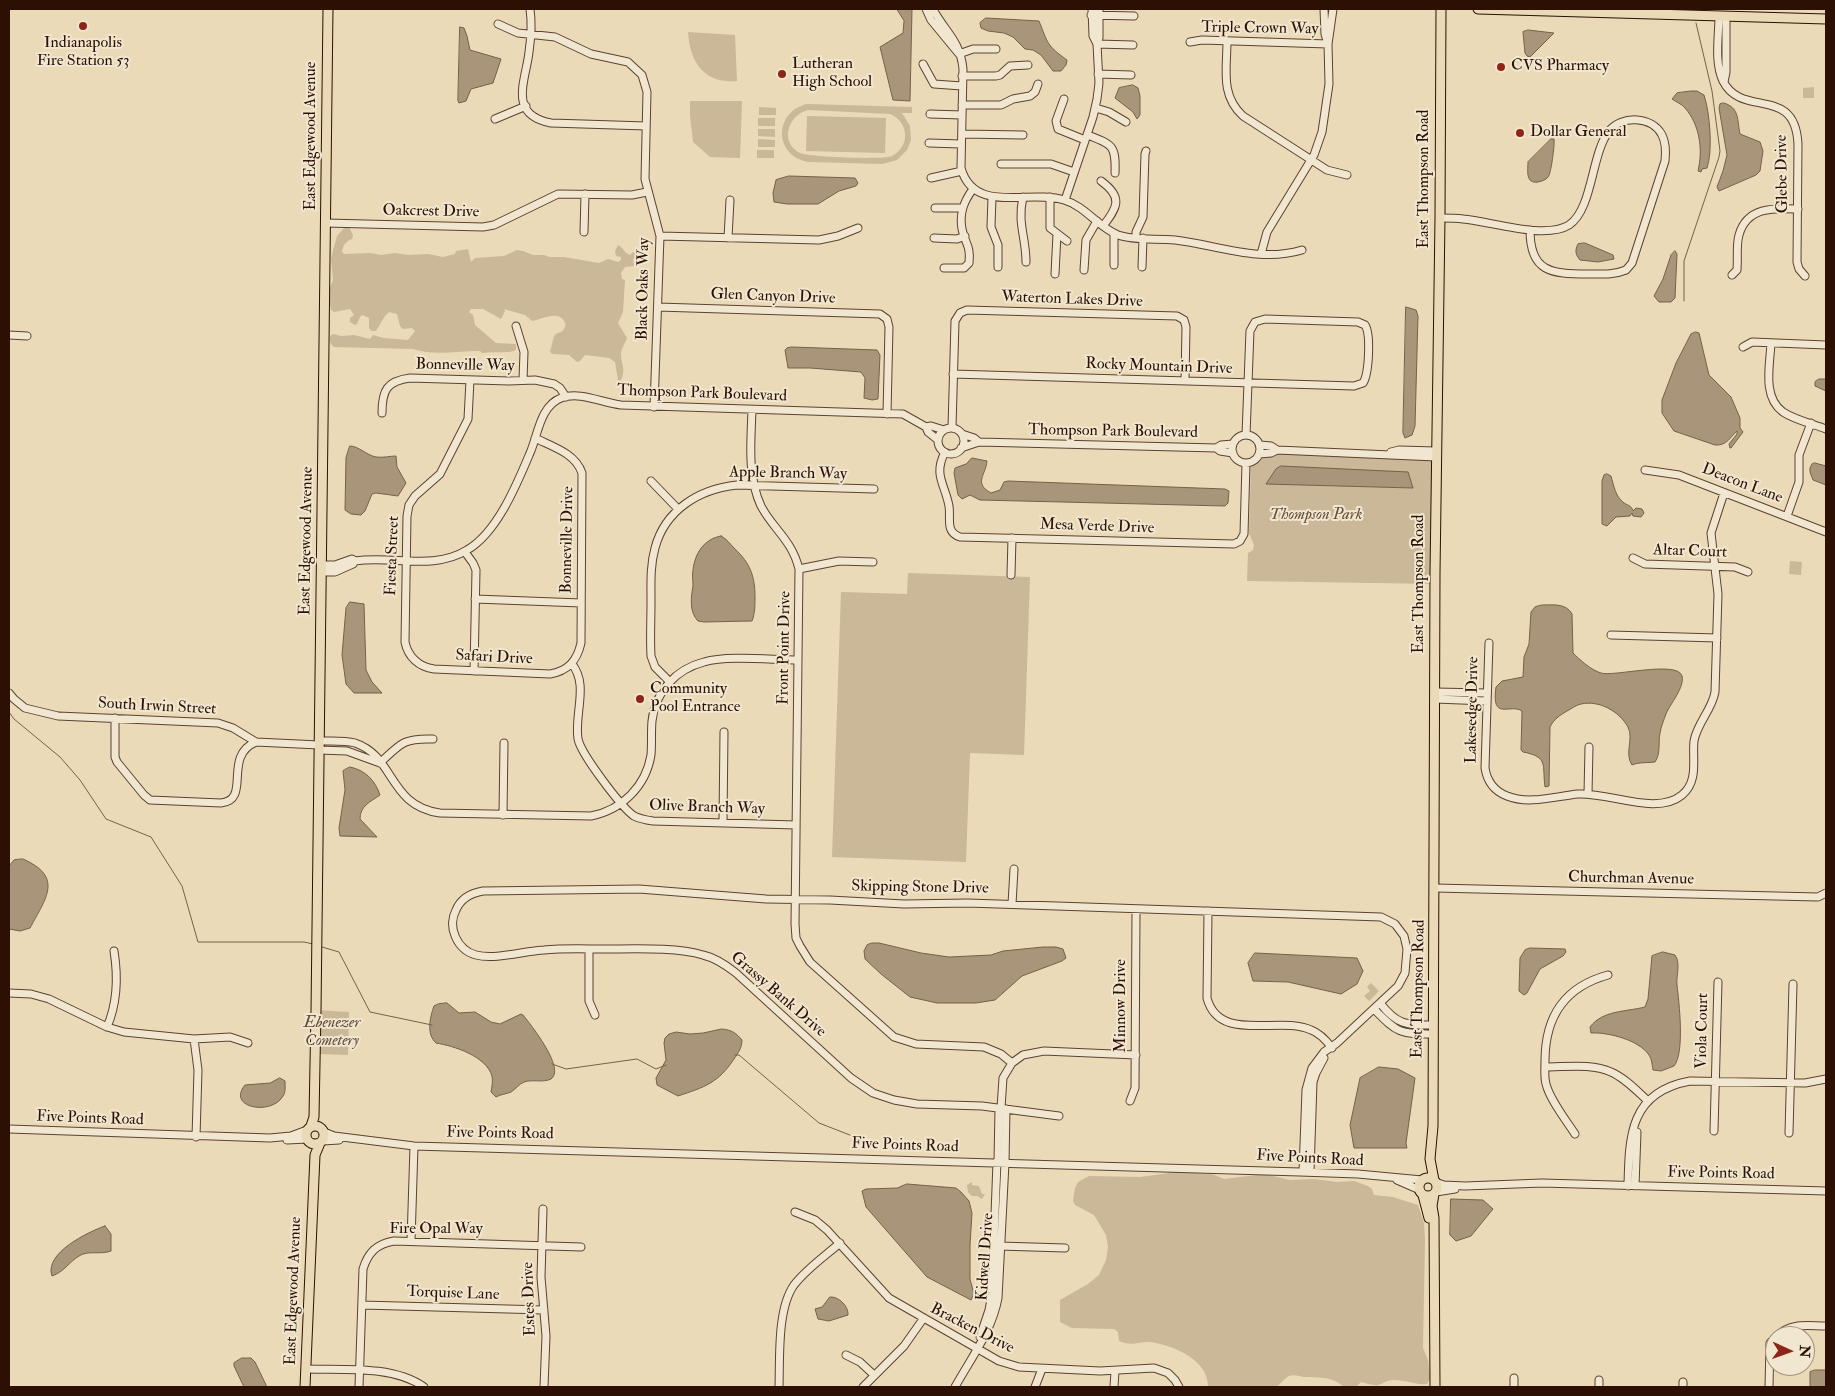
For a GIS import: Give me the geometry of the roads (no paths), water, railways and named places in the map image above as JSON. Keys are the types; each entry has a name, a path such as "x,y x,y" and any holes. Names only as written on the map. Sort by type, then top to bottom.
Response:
{"main road":[{"name":"East Edgewood Avenue","path":"305,1387 315,1154 313,1098 317,952 328,9"},
{"name":"East Thompson Road","path":"1435,1181 1430,1159 1433,1126 1436,454 1441,9"},
{"path":"1478,9 1635,11 1826,19"},
{"name":"East Thompson Road","path":"1423,1180 1427,1163 1430,1159"},
{"path":"1433,1222 1430,1219 1421,1192 1420,1184 1427,1178 1435,1181 1438,1187 1435,1193 1433,1222 1435,1387"},
{"path":"1421,1192 1429,1196 1435,1193"}],"street":[{"path":"530,9 530,52 521,94 526,106 536,118 549,123 646,126"},
{"path":"926,9 931,20 959,53"},
{"path":"934,9 954,39 962,64 962,171 973,189 982,194 992,196 1050,197 1065,200 1075,204 1114,233 1126,237 1190,242 1238,252 1261,254 1289,253 1302,250"},
{"path":"1324,9 1325,34 1328,44"},
{"path":"1261,254 1267,232 1311,160 1322,132 1329,84 1328,44 1333,9"},
{"path":"1065,200 1096,108 1098,74 1096,44 1099,38 1095,12 1134,16"},
{"name":"Glebe Drive","path":"1723,14 1718,57 1720,73 1724,83 1732,92 1743,98 1781,108 1791,117 1798,137 1797,262 1799,269 1805,276"},
{"path":"498,24 513,32 530,34"},
{"name":"Black Oaks Way","path":"530,34 555,37 594,54 628,62 641,73 646,83 645,179 660,236 654,407"},
{"name":"Triple Crown Way","path":"1190,42 1202,40 1328,44"},
{"path":"1227,41 1226,87 1229,99 1235,109 1327,170 1347,175"},
{"path":"1096,44 1133,45"},
{"path":"959,53 973,49 996,49"},
{"path":"923,64 934,84 962,86"},
{"path":"962,76 998,76 1011,65 1028,65"},
{"path":"1098,74 1131,75"},
{"path":"962,105 1001,105 1017,98 1030,96 1035,92 1038,84"},
{"path":"1064,99 1056,121 1059,131 1101,140 1113,149 1116,157 1115,173"},
{"path":"495,119 526,106"},
{"path":"1096,108 1110,112 1126,122"},
{"path":"930,114 962,115"},
{"path":"1440,218 1464,219 1530,230 1560,228 1569,225 1582,208 1603,142 1610,131 1618,124 1631,120 1642,120 1653,125 1662,134 1666,149 1665,161 1632,264 1626,270 1609,274 1564,274 1547,269 1539,262 1530,246 1530,230"},
{"path":"962,134 1023,135"},
{"path":"929,143 961,144"},
{"path":"1142,267 1139,238 1136,232 1143,216 1146,152"},
{"path":"1002,164 1051,164 1074,172"},
{"path":"931,178 962,171"},
{"path":"1101,181 1113,190 1116,201 1115,209 1103,226"},
{"path":"944,268 964,268 968,264 969,248 962,226 962,208 964,200 973,189"},
{"name":"Oakcrest Drive","path":"326,222 483,227 494,225 555,195 565,193 632,195 648,192"},
{"path":"584,232 585,194"},
{"path":"992,196 991,227 998,245 998,267"},
{"path":"1023,197 1020,222 1026,247 1026,262"},
{"path":"1050,197 1049,224 1052,232 1067,241"},
{"path":"728,238 730,200"},
{"path":"935,208 962,208"},
{"path":"1732,275 1737,270 1739,236 1750,217 1770,209 1798,209"},
{"path":"1084,270 1086,242 1097,221"},
{"path":"660,236 819,240 838,236 858,228"},
{"path":"1114,233 1114,265"},
{"path":"1055,274 1057,234"},
{"path":"934,238 957,239 965,236"},
{"name":"Glen Canyon Drive","path":"658,308 877,314 886,318 889,327 887,414"},
{"name":"Waterton Lakes Drive","path":"953,374 955,321 960,314 967,310 1173,316 1184,320 1186,327 1185,381"},
{"name":"Rocky Mountain Drive","path":"953,374 1248,383 1354,386 1364,382 1367,374 1369,334 1366,326 1358,322 1263,319 1255,322 1250,331 1248,383"},
{"path":"516,326 524,352 523,380"},
{"path":"9,335 27,336"},
{"path":"1743,347 1752,342 1826,345"},
{"path":"1771,343 1768,388 1775,405 1784,413 1826,428"},
{"path":"948,429 959,431 962,434 961,448 955,453 945,452 940,447 938,440 939,436 948,429 953,374"},
{"name":"Bonneville Way","path":"382,413 384,392 396,381 410,378 535,380 554,384 560,388 566,397"},
{"name":"Fiesta Street","path":"415,660 410,655 405,642 405,562 409,505 415,496 440,474 468,419 470,380"},
{"path":"1246,463 1254,461 1260,454 1260,445 1253,436 1246,435 1248,383"},
{"name":"Thompson Park Boulevard","path":"566,397 576,395 608,404 654,407 902,414 926,427 948,429"},
{"path":"322,569 347,560 434,561 466,552 484,538 494,525 529,455 547,410 552,404 566,397"},
{"name":"Front Point Drive","path":"752,410 750,454 755,485 761,505 788,543 799,568 796,938 805,955 894,1037 916,1044 984,1047 1001,1054 1012,1063"},
{"path":"1788,516 1799,482 1800,454 1811,423"},
{"name":"Thompson Park Boulevard","path":"926,427 928,432 938,440"},
{"name":"Thompson Park Boulevard","path":"962,434 979,442"},
{"name":"Thompson Park Boulevard","path":"1216,448 1221,445 1233,444 1238,438 1246,435"},
{"name":"Bonneville Drive","path":"536,438 570,456 577,463 582,473 580,643 579,650 572,664"},
{"name":"Thompson Park Boulevard","path":"961,448 979,442 1216,448 1220,451 1233,453 1237,460 1246,463"},
{"path":"1233,444 1233,453"},
{"path":"1260,445 1271,446 1277,450"},
{"path":"1260,454 1271,453 1277,450 1383,454 1399,450 1436,454"},
{"name":"Mesa Verde Drive","path":"945,452 940,465 939,476 949,508 949,525 952,533 960,537 1231,544 1240,541 1244,534 1246,463"},
{"name":"Deacon Lane","path":"1645,470 1679,475 1826,532"},
{"path":"651,481 678,509 658,538 652,567 651,656 655,667 669,681"},
{"name":"Apple Branch Way","path":"678,509 694,497 714,489 737,485 874,489"},
{"path":"1612,635 1717,638 1718,594 1710,533 1724,493"},
{"path":"1010,575 1012,538"},
{"path":"466,552 476,570 474,671"},
{"name":"Altar Court","path":"1632,558 1645,564 1735,567 1748,572"},
{"path":"799,568 839,561 873,562"},
{"path":"476,599 581,603"},
{"name":"Lakesedge Drive","path":"1489,643 1485,768 1488,780 1495,789 1504,796 1517,798 1544,799 1588,794 1633,802 1661,803 1675,800 1690,785 1693,775 1696,732 1714,699 1717,638"},
{"name":"Safari Drive","path":"415,660 422,666 434,670 550,674 560,672 572,664"},
{"path":"622,803 635,791 647,770 651,756 653,714 659,698 669,681 694,665 714,660 798,660"},
{"name":"Olive Branch Way","path":"572,664 577,671 580,682 578,732 581,749 622,803 635,816 646,820 796,825"},
{"name":"South Irwin Street","path":"9,692 20,705 31,710 58,716 218,723 233,728 256,742 319,745 358,744 376,756 402,794 422,808 440,813 588,816 604,812 622,803"},
{"path":"1435,695 1487,697"},
{"path":"115,718 115,757 117,762 144,795 154,800 221,804 230,801 234,798 237,790 240,757 246,748 256,742"},
{"path":"723,822 724,732"},
{"path":"380,763 399,745 407,741 433,739"},
{"path":"503,814 504,743"},
{"path":"1588,794 1590,747"},
{"path":"1012,904 1014,869"},
{"name":"Churchman Avenue","path":"1435,888 1818,896 1826,893"},
{"name":"Skipping Stone Drive","path":"452,923 461,901 470,894 482,891 639,889 766,899 904,904 1012,904 1136,910 1381,917 1388,919 1401,930 1406,943 1405,973 1398,986 1377,1006"},
{"name":"Minnow Drive","path":"1130,1101 1135,1088 1136,910"},
{"path":"1208,911 1207,998 1213,1017 1230,1024 1303,1027 1318,1033 1332,1048"},
{"name":"Grassy Bank Drive","path":"452,923 457,940 462,948 474,955 489,956 545,949 647,949 691,952 712,958 736,973 851,1078 873,1092 894,1100 917,1104 982,1106 1059,1116"},
{"path":"589,949 589,1001 595,1015"},
{"path":"108,1027 115,1005 116,963 114,951"},
{"path":"1575,1134 1549,1093 1546,1084 1547,1034 1556,1012 1570,995 1597,978 1608,975"},
{"name":"Viola Court","path":"1714,1131 1718,982"},
{"path":"1789,1133 1793,984"},
{"path":"9,993 31,994 49,999 108,1027 130,1033 194,1039 230,1037 248,1043"},
{"path":"1306,1172 1307,1133 1313,1082 1322,1060 1332,1048 1377,1006 1393,1023 1433,1030"},
{"path":"194,1039 198,1070 196,1137"},
{"path":"1012,1063 1023,1055 1036,1052 1136,1055"},
{"name":"Kidwell Drive","path":"955,1387 986,1334 996,1309 1000,1288 998,1246 1003,1078 1012,1063"},
{"path":"1545,1067 1588,1067 1611,1072 1648,1101"},
{"path":"1631,1186 1638,1124 1648,1101 1659,1091 1674,1084 1690,1081 1805,1083 1826,1079"},
{"name":"Five Points Road","path":"9,1129 230,1138 274,1142 315,1135 350,1136 382,1143 414,1146 1306,1172 1358,1174 1395,1179 1423,1180"},
{"path":"411,1241 414,1146"},
{"name":"Five Points Road","path":"1395,1179 1421,1192"},
{"name":"Five Points Road","path":"1435,1181 1444,1185 1465,1186 1529,1183 1826,1191"},
{"name":"Five Points Road","path":"1435,1193 1465,1186"},
{"name":"Estes Drive","path":"543,1209 541,1277 546,1336 544,1387"},
{"name":"Bracken Drive","path":"795,1212 820,1224 840,1243 889,1298 1005,1364 1042,1368 1115,1371 1154,1368 1164,1371 1174,1379 1179,1387"},
{"name":"Fire Opal Way","path":"359,1387 363,1270 366,1260 372,1251 386,1242 411,1241 581,1247"},
{"path":"779,1387 782,1317 786,1298 799,1279 840,1243"},
{"path":"998,1246 1065,1248"},
{"name":"Torquise Lane","path":"362,1305 544,1310"},
{"path":"863,1387 904,1346 923,1319"},
{"path":"846,1355 858,1360 874,1375"},
{"path":"1035,1387 1042,1368"},
{"path":"306,1369 386,1372 402,1375 424,1387"},
{"path":"1114,1387 1115,1371"},
{"path":"1514,1378 1514,1387"}],"waterway":[{"path":"1684,301 1684,261 1720,151 1712,91 1696,23"},
{"path":"9,712 14,719 60,757 80,780 106,819 151,837 182,886 198,942 304,942 313,944"},
{"path":"322,947 339,952 370,1012 432,1025"},
{"path":"735,1055 739,1055 819,1123 878,1146"},
{"path":"552,1064 566,1069 637,1059 656,1069 666,1065"}],"place":[{"name":"Indianapolis Fire Station 53","path":"83,26"},
{"name":"CVS Pharmacy","path":"1501,67"},
{"name":"Lutheran High School","path":"782,74"},
{"name":"Dollar General","path":"1520,133"},
{"name":"Community Pool Entrance","path":"640,699"}],"park label":[{"name":"Thompson Park","path":"1316,516"},
{"name":"Ebenezer Cometery","path":"332,1033"}]}
